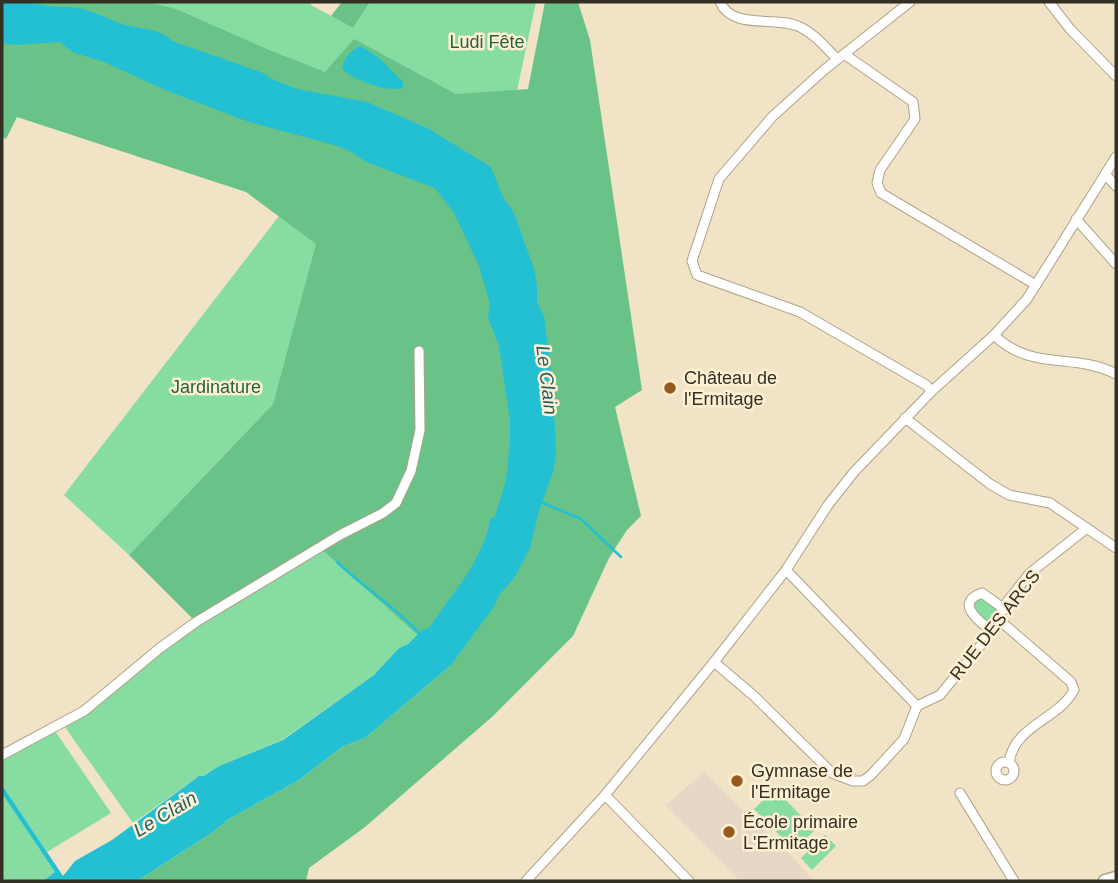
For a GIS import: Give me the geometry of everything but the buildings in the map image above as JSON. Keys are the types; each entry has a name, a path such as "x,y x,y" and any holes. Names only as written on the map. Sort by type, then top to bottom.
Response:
{"street":[{"path":"720,2 727,13 737,18 798,25 913,102 915,119 880,170 877,183 881,193 1037,285"},
{"path":"910,2 841,56 772,117 719,179 692,261 697,275 800,312 932,391"},
{"path":"1049,2 1070,29 1116,76"},
{"path":"526,881 605,794 714,662 786,569 855,472 905,418 994,335 1027,299 1116,157"},
{"path":"1105,174 1116,186"},
{"path":"1076,219 1116,264"},
{"path":"994,335 1021,355 1092,365 1116,374"},
{"path":"2,755 83,711 185,629 396,503 411,471 420,430 419,351"},
{"path":"905,418 990,484 1009,495 1051,503 1116,548"},
{"name":"RUE DES ARCS","path":"917,706 940,695 991,631 1003,608 1030,573 1087,527"},
{"path":"714,662 754,696 832,774 848,780 863,780 874,772 904,739 917,706 786,569"},
{"path":"991,631 971,613 970,602 982,593 1003,608"},
{"path":"997,618 1071,682 1074,690 1053,712 1024,733 1012,748 1009,763"},
{"path":"960,793 1014,881"},
{"path":"605,794 689,881"},
{"path":"1105,881 1116,878"}],"shaded area":[{"name":"École primaire L'Ermitage","path":"704,772 781,845 814,881 740,881 666,805"}],"green space":[{"path":"2,2 146,2 176,9 325,72 354,39 456,94 528,89 545,2 578,2 590,40 642,390 615,407 641,516 627,530 609,558 573,636 493,716 365,827 309,868 306,881 137,881 229,819 299,780 342,747 365,738 450,666 320,548 196,622 129,555 273,404 316,244 246,192 17,117 6,139 2,137"},
{"name":"Ludi Fête","path":"37,2 311,2 311,5 353,28 370,2 536,2 518,86 515,119"},
{"path":"342,2 370,2 353,28 331,16"},
{"path":"222,112 284,133 288,131 291,135 334,145 350,151 366,162 435,188 454,213 479,267 490,304 488,317 499,346 510,420 506,480 495,516 490,519 487,534 474,562 430,627 399,648 374,675 282,740 199,776 133,823 62,723 107,694 185,629 396,503 411,471 420,430 419,351 412,331 356,239 335,216 298,190 269,165 260,153 225,127"},
{"name":"Jardinature","path":"279,216 317,244 273,404 129,555 64,495"},
{"path":"983,598 997,608 987,623 979,618 973,606 977,600"},
{"path":"53,728 111,813 47,852 2,785 2,755"},
{"path":"775,789 815,830 794,850 754,809"},
{"path":"2,791 55,872 43,881 2,881"},
{"path":"825,835 836,846 812,870 801,858"}],"water":[{"name":"Le Clain","path":"2,2 86,10 122,24 161,34 172,41 263,73 297,89 367,102 427,128 491,167 503,197 514,213 534,269 537,303 544,316 553,386 556,452 554,469 539,511 530,548 515,577 499,595 494,607 450,666 365,738 342,747 299,780 229,819 137,881 43,881 55,872 4,796 2,797 2,785 63,876 75,861 112,840 199,776 283,740 374,675 399,648 430,627 474,562 487,534 490,519 495,516 506,480 510,420 499,346 488,317 490,304 479,266 454,213 435,188 366,162 350,151 334,145 249,122 165,90 104,62 72,52 60,42 16,45 2,43"},
{"path":"361,46 379,58 403,82 403,88 389,89 371,84 353,77 342,68 348,54"}],"waterway":[{"path":"543,503 581,519 621,557"},
{"path":"337,562 421,635"}],"place":[{"name":"Château de l'Ermitage","path":"670,388"},
{"name":"Gymnase de l'Ermitage","path":"737,781"},
{"name":"École primaire L'Ermitage","path":"729,832"}]}
